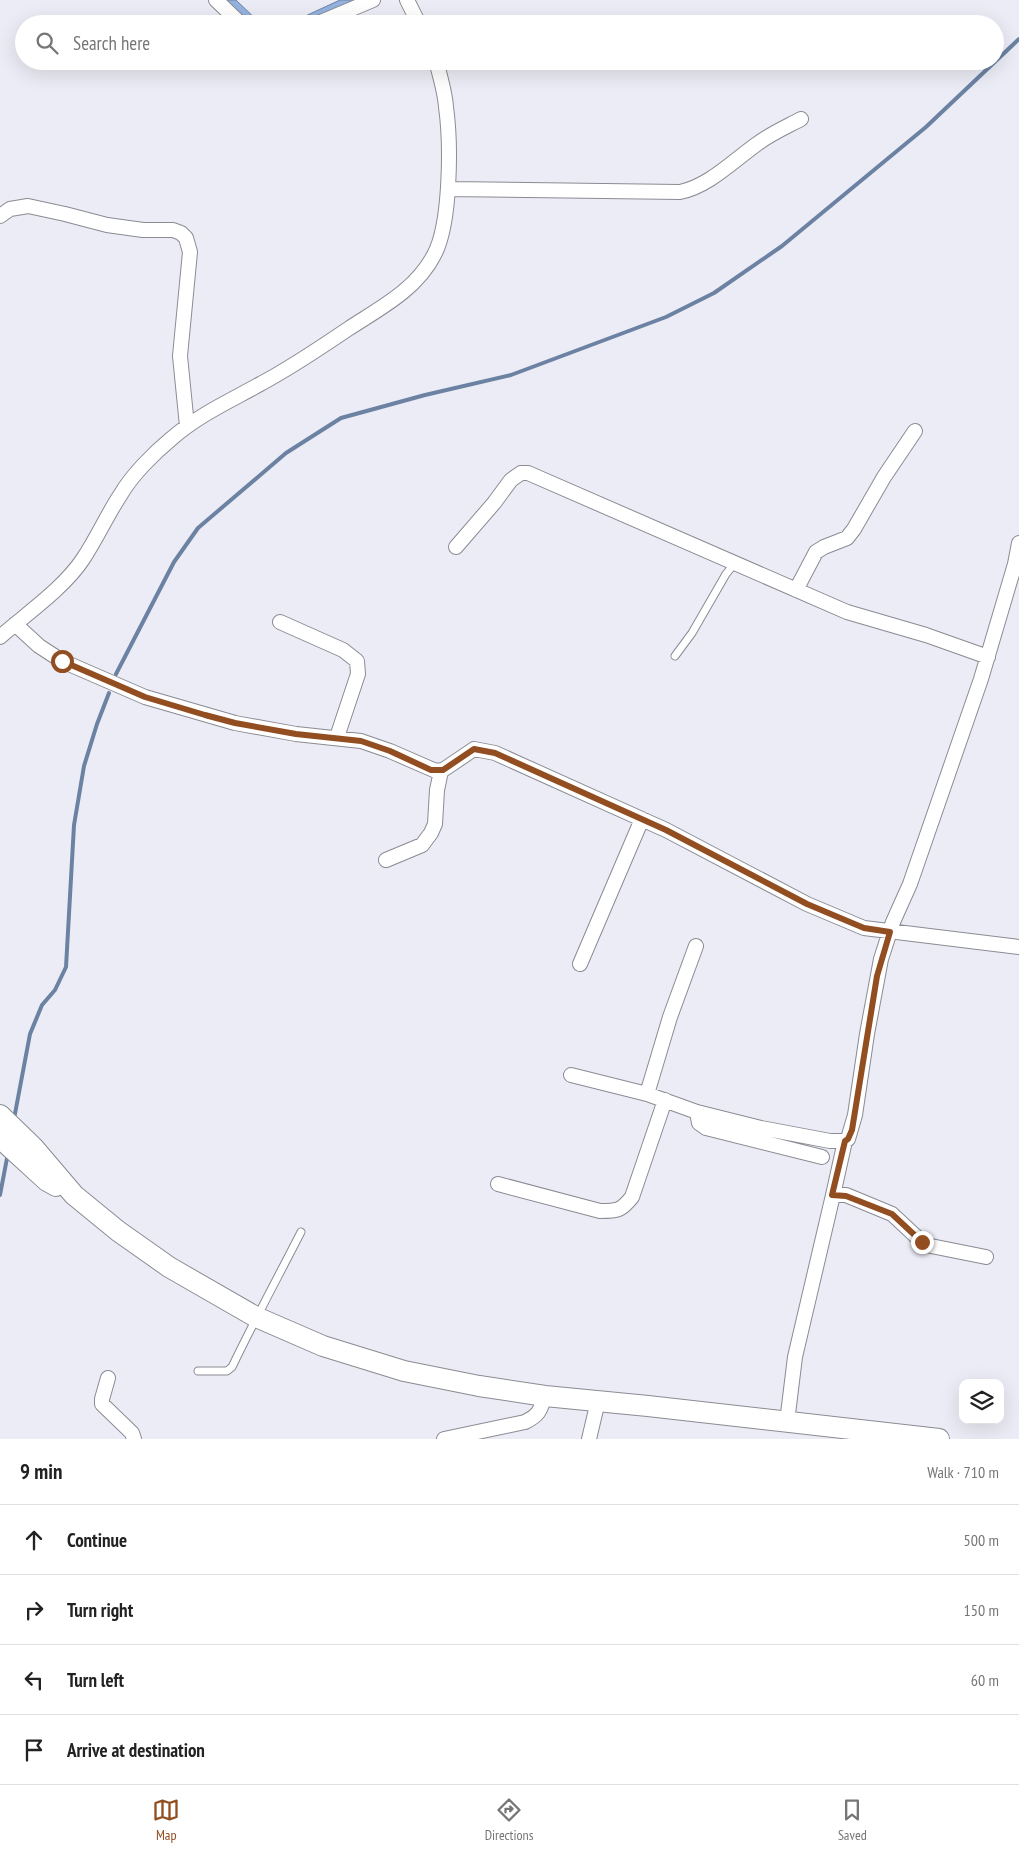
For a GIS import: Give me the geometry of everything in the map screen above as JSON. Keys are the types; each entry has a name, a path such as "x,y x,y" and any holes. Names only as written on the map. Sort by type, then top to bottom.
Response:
{"main road":[{"path":"0,1115 32,1157 118,1231 169,1267 256,1317 322,1346 404,1371 479,1386 545,1396 939,1439"},
{"path":"0,1138 32,1157"}],"street":[{"path":"216,0 232,15"},
{"path":"337,15 373,0"},
{"path":"407,0 414,15"},
{"path":"0,637 60,585 82,561 121,492 153,456 187,426 202,415 287,369 387,304 414,283 434,256 440,242 445,217 448,189 448,126 446,106 438,70"},
{"path":"448,189 680,192 694,188 713,177 758,143 802,119"},
{"path":"0,216 10,209 28,206 107,225 143,230 173,230 181,233 186,238 190,252 180,356 187,426"},
{"path":"796,590 816,552 847,538 854,529 884,477 915,431"},
{"path":"456,547 511,480 518,474 524,473 847,612 926,635 988,657"},
{"path":"786,1422 794,1357 845,1141 852,1130 877,976 890,932 910,884 988,657 1015,564 1019,543"},
{"path":"280,622 343,650 357,661 358,674 337,737"},
{"path":"15,624 39,646 62,661 145,697 235,723 296,734 361,741 390,751 431,770 441,771 470,751 480,749 523,764 577,791 666,830 807,904 864,928 1019,948"},
{"path":"386,860 422,845 431,833 435,824 437,790 441,771"},
{"path":"580,964 642,819"},
{"path":"647,1094 670,1017 696,946"},
{"path":"572,1075 647,1094 697,1112 761,1128 830,1141 845,1141"},
{"path":"498,1184 600,1211 615,1211 624,1207 632,1197 665,1100"},
{"path":"697,1112 699,1123 706,1128 822,1157"},
{"path":"832,1195 846,1196 892,1214 922,1242 931,1246 986,1257"},
{"path":"108,1378 102,1404 132,1433 134,1439"},
{"path":"444,1439 525,1422 536,1417 545,1396"},
{"path":"589,1439 598,1401"}],"lane":[{"path":"675,656 692,633 726,574 735,563"},
{"path":"198,1371 227,1371 232,1367 301,1232"}],"water":[{"path":"225,0 236,0 252,15 240,15"},
{"path":"340,0 356,0 323,15 308,15"}],"waterway":[{"path":"1004,53 1019,39"},
{"path":"116,674 174,562 198,528 286,453 341,418 425,395 511,375 666,317 714,293 782,246 926,127 986,70"},
{"path":"14,1119 30,1034 42,1005 55,990 66,967 74,825 84,766 109,693"},
{"path":"0,1195 8,1153"}],"route":[{"path":"62,661 145,697 205,715 235,723 296,734 361,741 390,751 431,770 441,771 474,749 495,753 666,830 807,904 864,928 890,932 877,976 852,1130 845,1141 832,1195 846,1196 892,1214 922,1242"}]}
